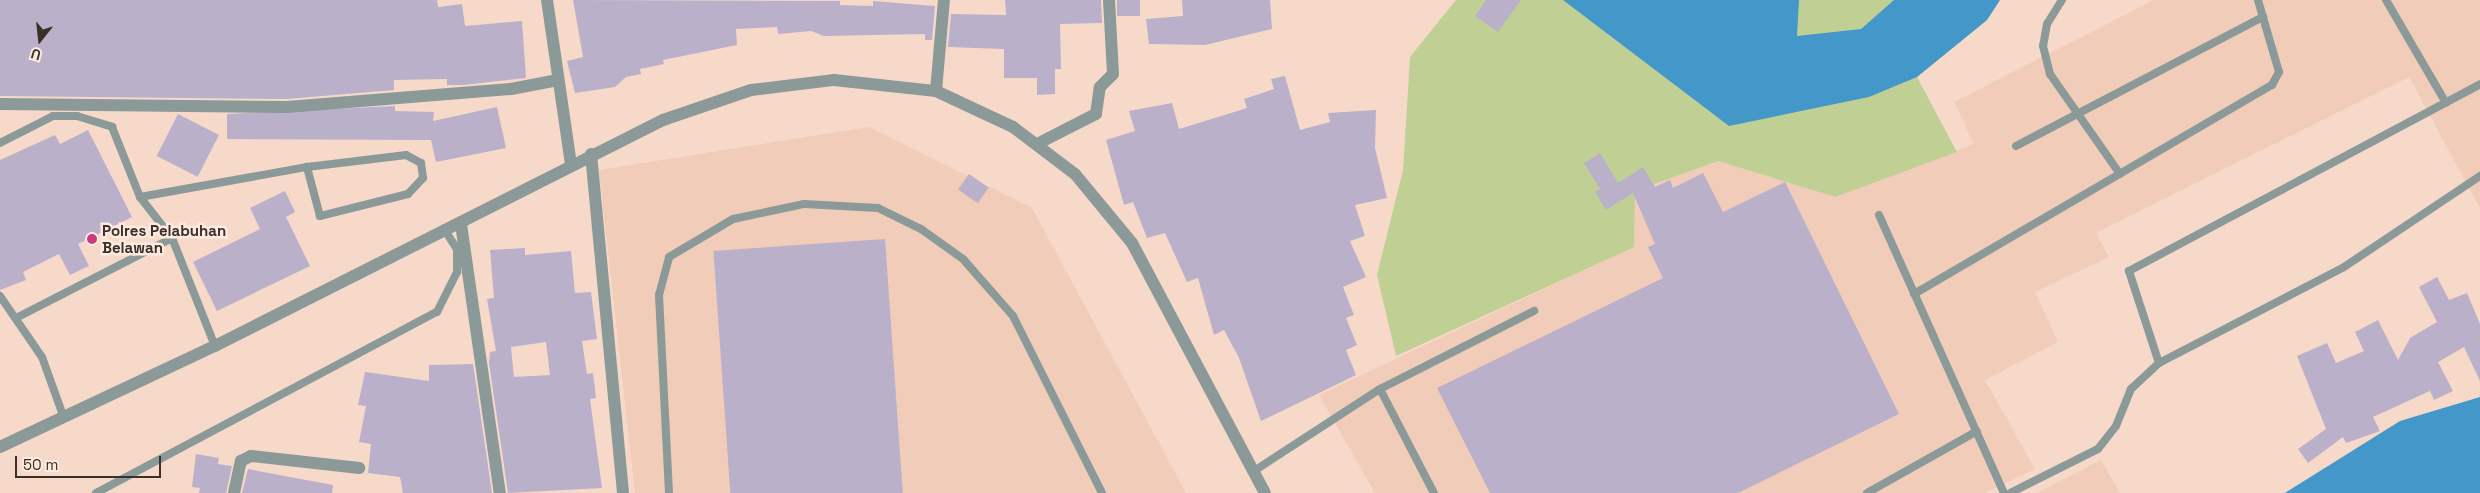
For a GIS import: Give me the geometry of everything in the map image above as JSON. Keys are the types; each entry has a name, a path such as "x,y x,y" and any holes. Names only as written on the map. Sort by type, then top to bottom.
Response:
{"street":[{"path":"547,0 571,165"},
{"path":"936,91 944,0"},
{"path":"1039,143 1096,114 1100,88 1113,74 1109,0"},
{"path":"0,104 287,107 511,89 558,80"},
{"path":"0,447 215,346 446,232 591,154 663,120 751,90 834,80 936,91 1039,143 1075,174 1132,243 1265,493"},
{"path":"591,154 623,493"},
{"path":"461,224 500,493"},
{"path":"234,493 241,461 251,456 359,468"}],"lane":[{"path":"2062,0 2046,24 2043,46 2050,74 2073,112 2120,174"},
{"path":"1914,294 2272,85 2279,72 2258,0"},
{"path":"2386,0 2446,102"},
{"path":"2016,146 2073,112 2263,17"},
{"path":"2159,363 2129,271 2480,84"},
{"path":"0,142 52,116 77,116 112,127 140,197 172,238 215,346"},
{"path":"140,197 308,168 406,155 421,163 423,178 419,188 408,194 320,216 308,168"},
{"path":"2010,493 2098,449 2116,426 2131,389 2159,363 2344,267 2480,176"},
{"path":"670,493 659,295 668,257 733,219 804,204 878,208 921,230 963,260 1013,316 1102,493"},
{"path":"1879,215 2004,493"},
{"path":"96,493 437,312 457,272 457,249 446,232"},
{"path":"16,318 172,238"},
{"path":"0,296 42,357 64,418"},
{"path":"1254,471 1380,389 1534,311"},
{"path":"1380,389 1434,493"},
{"path":"1867,493 1976,431"}],"shaded area":[{"path":"2154,0 2480,0 2480,208 2409,77 2096,233 2109,257 2035,292 2058,342 1985,380 2035,469 1985,493 1375,493 1319,395 1633,247 1635,191 1718,161 1835,197 1974,144 1954,102"},
{"path":"869,127 1032,208 1186,493 635,493 599,170"},
{"path":"2101,460 2120,493 2037,493"}],"green space":[{"path":"1456,0 2000,0 1987,20 1917,77 1957,152 1835,197 1718,161 1635,191 1634,247 1396,356 1377,275 1403,170 1410,57"}],"water":[{"path":"1563,0 1799,0 1797,36 1861,29 1894,0 2000,0 1987,20 1917,77 1869,97 1729,126"},
{"path":"2480,397 2480,493 2285,493 2400,421"}],"building":[{"path":"0,0 437,0 438,7 462,4 465,26 522,21 526,78 463,85 447,85 447,79 394,80 394,90 287,99 0,96"},
{"path":"573,0 840,1 840,5 873,6 873,1 935,6 932,40 925,40 925,34 824,36 811,31 778,34 777,27 736,29 737,45 663,60 664,64 640,69 641,74 626,77 615,87 575,93 567,61 583,57"},
{"path":"1005,0 1101,0 1102,23 1060,24 1061,69 1055,69 1055,94 1037,95 1037,78 1004,78 1004,49 948,47 951,14 1006,15"},
{"path":"1117,0 1140,0 1140,16 1117,16"},
{"path":"1182,0 1270,0 1272,29 1205,45 1149,44 1146,19 1183,16"},
{"path":"1486,0 1521,0 1498,32 1475,16"},
{"path":"1285,76 1300,130 1330,122 1328,113 1376,110 1375,148 1387,198 1355,205 1365,236 1350,241 1366,277 1343,287 1354,315 1346,318 1357,345 1346,350 1356,375 1261,421 1239,358 1224,330 1214,335 1198,278 1187,282 1165,233 1147,238 1133,202 1124,205 1106,140 1135,131 1129,111 1172,103 1179,129 1247,108 1244,99 1274,89 1271,79"},
{"path":"395,106 395,111 434,112 433,121 497,107 506,148 436,162 431,140 227,139 227,114"},
{"path":"178,114 219,135 198,177 157,156"},
{"path":"88,130 132,217 78,244 89,266 70,275 59,254 23,272 26,280 0,290 0,160 55,135 60,144"},
{"path":"1600,153 1618,183 1643,167 1655,187 1670,180 1673,188 1703,173 1723,212 1785,182 1899,414 1738,493 1490,493 1437,388 1663,278 1648,247 1655,244 1633,193 1606,210 1595,192 1600,189 1584,163"},
{"path":"969,174 989,188 978,203 958,190"},
{"path":"285,191 295,212 286,217 310,266 217,311 193,262 260,229 250,208"},
{"path":"885,239 903,493 730,493 713,251"},
{"path":"525,248 525,255 571,251 575,293 591,292 597,339 582,341 587,374 593,373 596,398 590,399 602,488 508,493 489,363 490,352 496,351 487,299 494,298 490,250","holes":["546,342 550,375 514,377 511,347"]},
{"path":"2437,277 2449,300 2467,293 2480,324 2480,381 2464,347 2438,362 2453,391 2434,400 2430,391 2373,417 2380,431 2346,443 2343,437 2308,463 2298,449 2326,429 2297,356 2327,343 2336,363 2364,351 2355,332 2378,320 2398,360 2410,338 2437,322 2419,287"},
{"path":"473,364 492,493 403,493 400,477 368,473 371,444 359,442 366,406 358,405 365,372 429,381 429,365"},
{"path":"196,454 219,458 218,464 232,466 226,493 199,493 200,488 192,487"},
{"path":"248,469 333,485 332,493 242,493"}],"place":[{"name":"Polres Pelabuhan Belawan","path":"92,239"}]}
